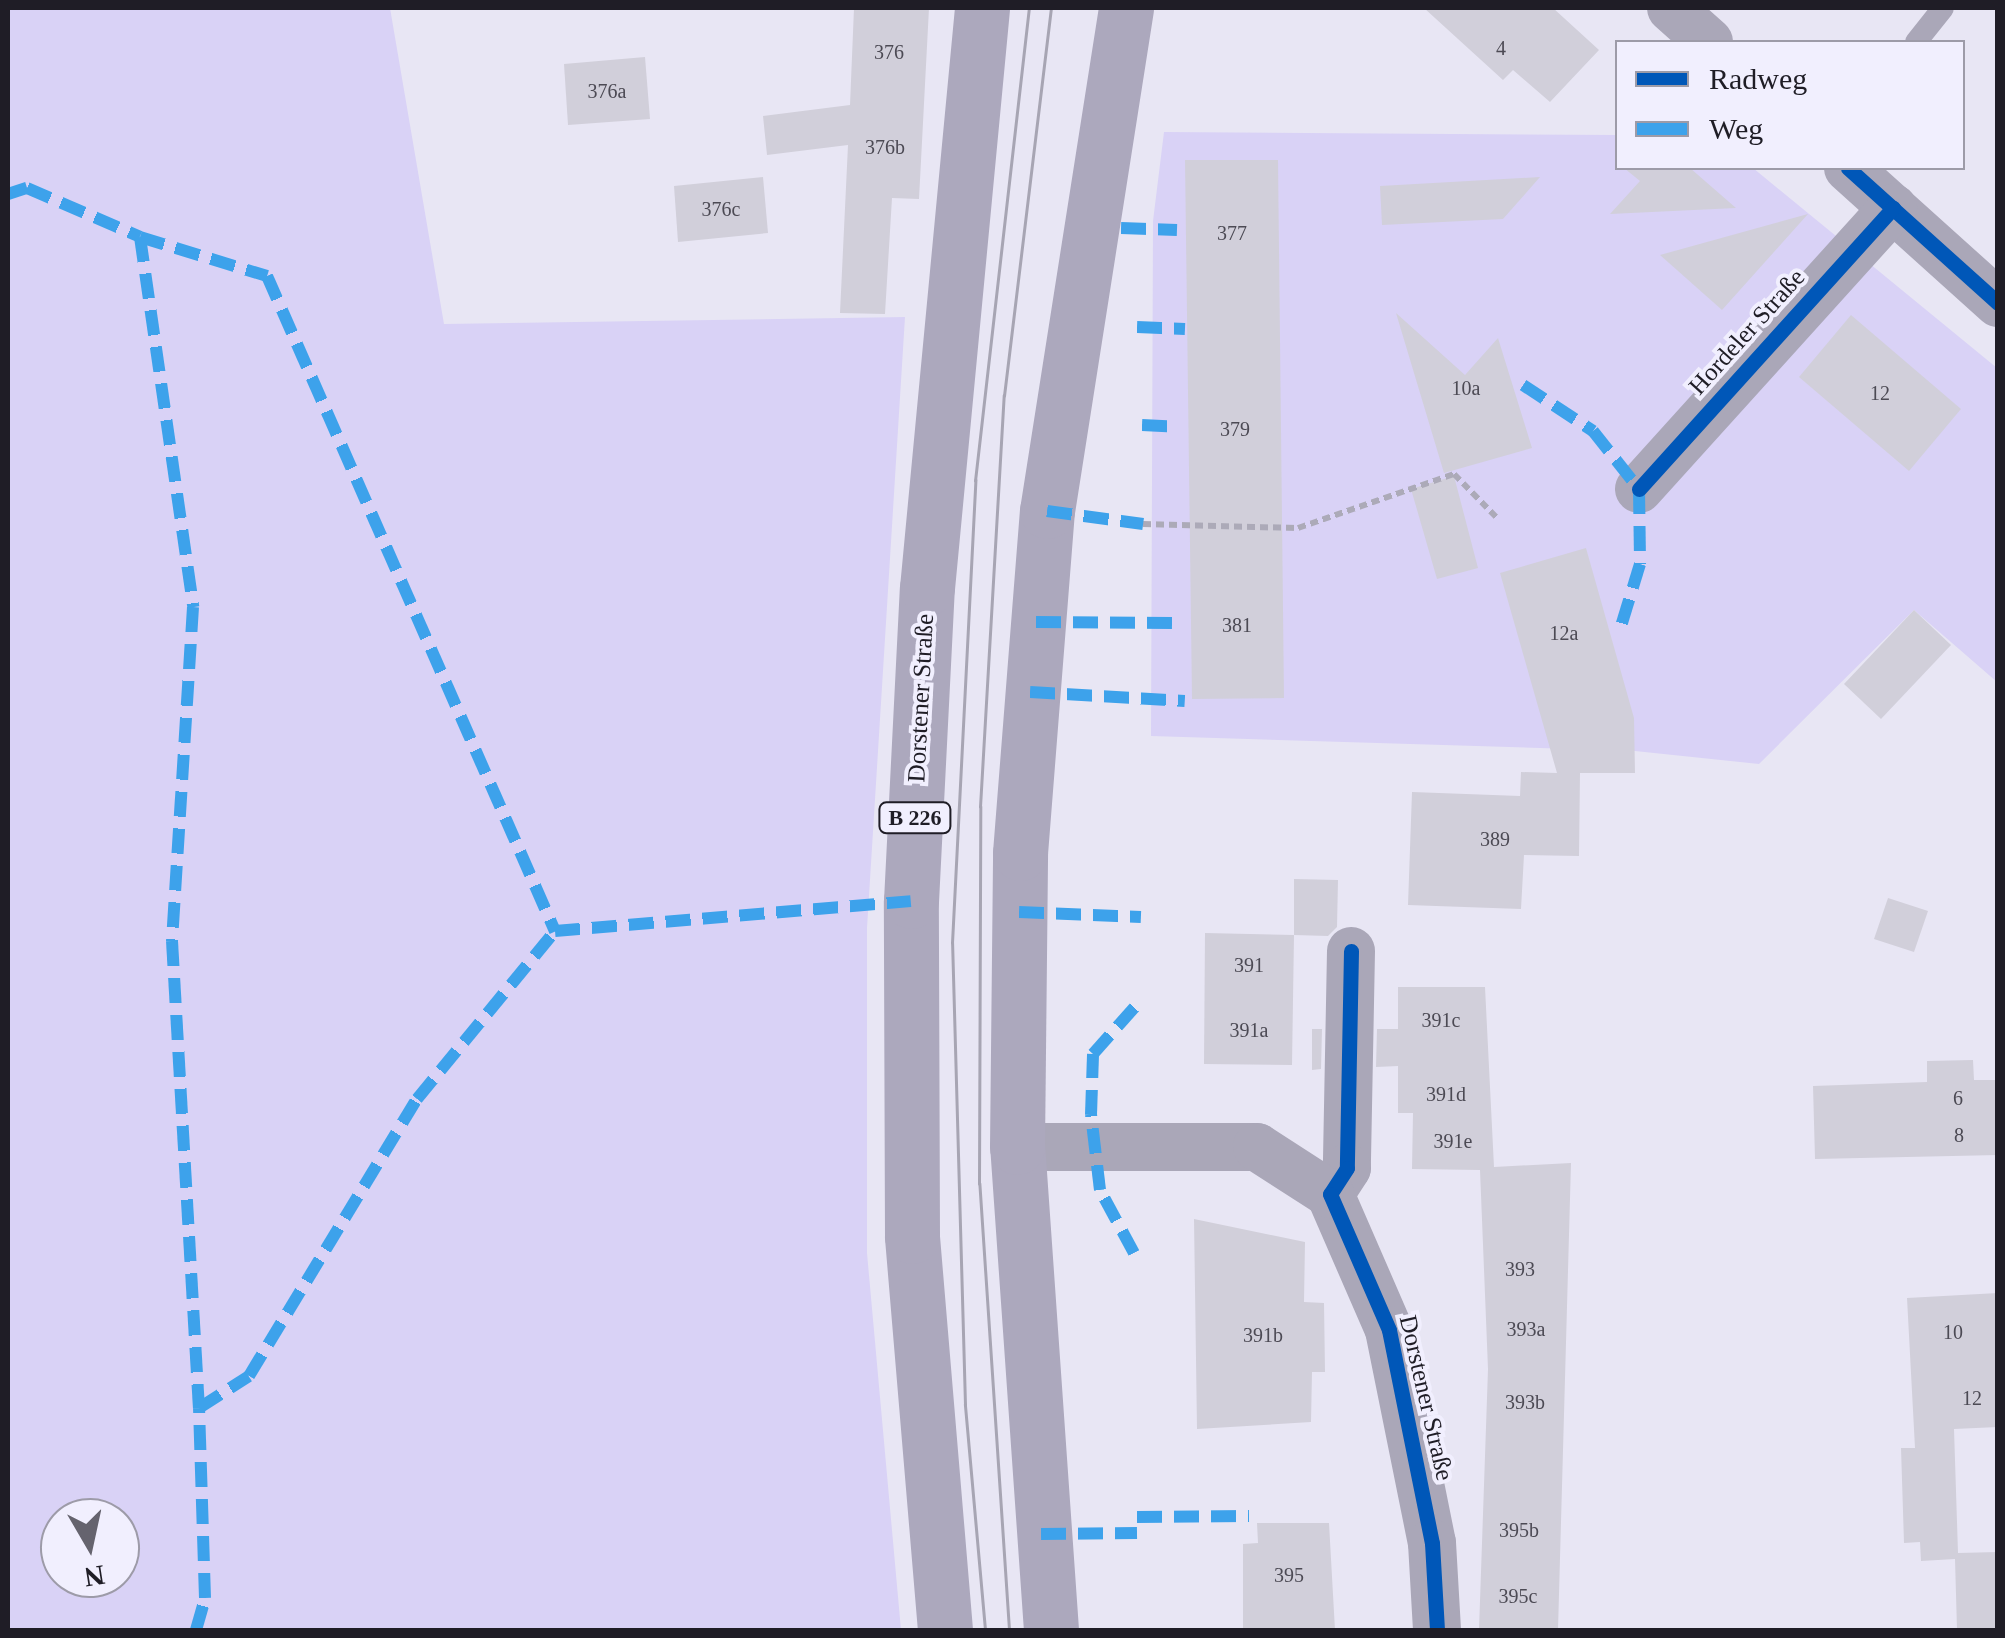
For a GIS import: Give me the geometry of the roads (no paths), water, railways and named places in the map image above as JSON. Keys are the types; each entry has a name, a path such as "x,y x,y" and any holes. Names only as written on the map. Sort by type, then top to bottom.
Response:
{"main road":[{"name":"Dorstener Straße","path":"946,1630 912,1236 911,901 930,549 982,8"},
{"path":"1051,1630 1017,1148 1020,852 1036,622 1126,8"}],"street":[{"path":"1672,8 1708,40"},
{"path":"1850,170 1998,303"},
{"name":"Hordeler Straße","path":"1640,489 1893,208"},
{"path":"1017,1148 1257,1147 1330,1194 1347,1168 1351,951"},
{"name":"Dorstener Straße","path":"1330,1194 1389,1330 1429,1524 1437,1630"}],"lane":[{"path":"1918,40 1943,8"}],"tram line":[{"path":"985,1630 965,1405 952,943 975,481 1029,8"},
{"path":"1009,1630 979,1184 980,807 1004,396 1051,8"}]}
